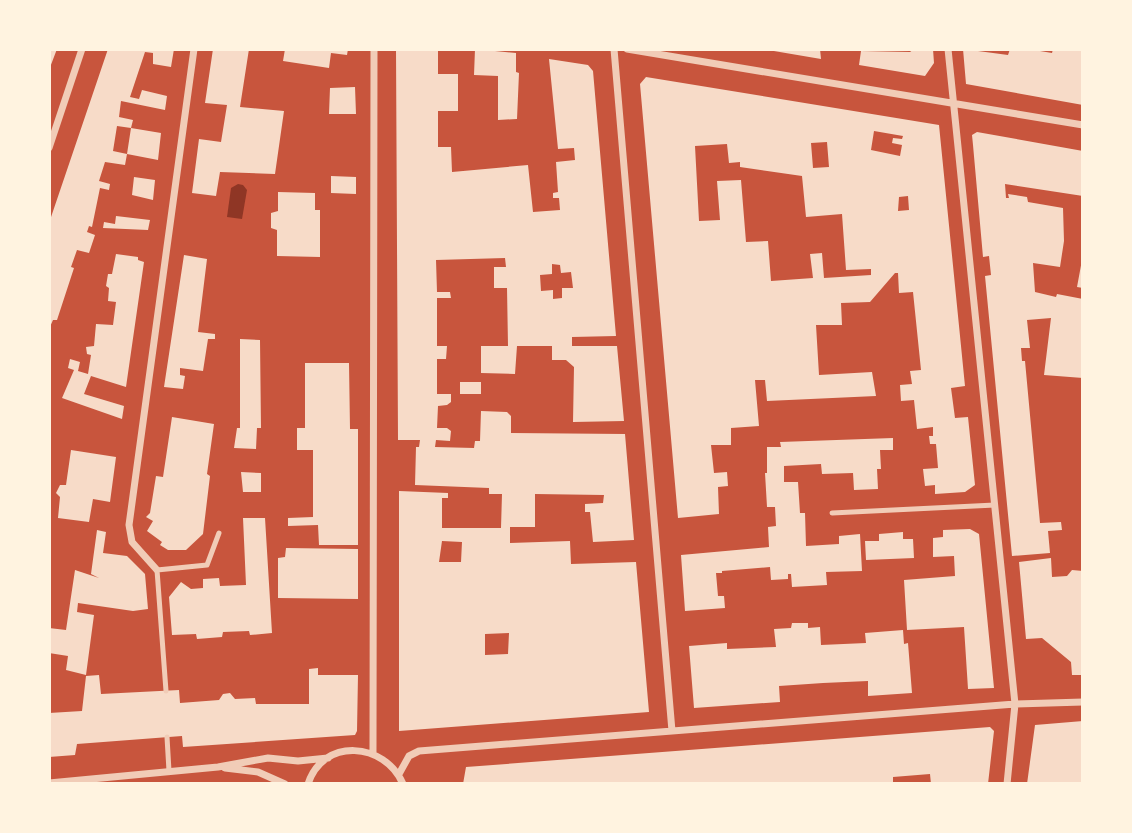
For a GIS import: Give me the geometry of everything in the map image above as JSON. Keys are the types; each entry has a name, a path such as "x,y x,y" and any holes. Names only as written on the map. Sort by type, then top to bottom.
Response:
{"street":[{"path":"49,148 82,49"},
{"path":"157,570 132,542 129,525 194,49"},
{"path":"373,753 374,49"},
{"path":"614,49 672,731"},
{"path":"627,49 1083,125"},
{"path":"948,49 1015,704 1007,784"},
{"path":"399,774 409,756 419,751 1015,704 1083,702"},
{"path":"308,784 317,767 328,758 342,752 358,750 373,753 388,762 399,774 403,784"},
{"path":"49,783 218,767 268,758 298,761 328,758"},
{"path":"218,767 258,772 285,784"}],"lane":[{"path":"832,513 995,505"},
{"path":"166,691 157,570 207,565 219,533"},
{"path":"167,737 169,771"}],"shaded area":[{"path":"238,184 247,190 242,219 227,217 231,188"}],"building":[{"path":"49,49 57,49 49,70"},
{"path":"108,49 174,49 171,67 153,64 153,53 145,52 130,97 139,99 142,90 167,96 165,110 121,101 119,117 133,120 131,128 117,126 113,151 127,154 125,165 105,162 99,181 110,184 109,190 100,188 92,227 89,226 87,232 95,235 89,253 77,250 57,320 53,320 49,329 49,223"},
{"path":"213,49 249,49 240,107 284,111 275,174 220,172 216,196 192,193 199,139 221,142 227,105 205,103"},
{"path":"285,49 348,49 347,55 331,53 329,68 283,61"},
{"path":"396,49 438,49 438,74 458,74 458,111 438,111 438,147 451,147 452,172 528,165 533,212 560,210 559,198 553,198 553,193 558,192 556,162 575,160 574,148 558,149 549,59 588,65 593,71 616,336 572,337 572,346 617,346 624,421 573,422 574,367 566,360 552,360 552,346 517,346 515,374 481,373 481,346 508,346 507,288 494,288 494,267 506,267 505,258 436,260 437,292 450,292 451,298 437,298 437,346 447,346 446,359 437,359 437,394 451,394 451,402 438,406 437,428 451,431 450,441 436,440 435,447 474,448 475,441 480,441 481,411 507,412 511,416 511,433 625,434 634,540 593,542 590,512 585,512 585,504 603,503 604,495 535,494 535,527 510,527 510,543 570,541 571,564 636,562 649,712 399,731 399,491 448,493 448,498 442,498 442,528 501,528 502,494 489,494 489,488 415,485 416,447 419,447 420,440 398,440","holes":["552,264 560,265 561,273 571,272 573,288 562,288 562,298 553,299 553,290 541,291 540,275 552,274","442,541 462,542 461,562 439,562","509,633 508,654 485,655 485,634"]},
{"path":"475,49 516,53 516,72 519,73 517,119 498,120 498,76 474,75"},
{"path":"820,49 821,59 768,50"},
{"path":"914,49 933,49 934,63 925,76 859,65 861,51 910,52"},
{"path":"963,49 1008,55 1010,49 1052,53 1053,49 1083,49 1083,105 966,84"},
{"path":"646,77 939,125 965,386 951,388 955,418 968,417 975,485 965,492 935,494 935,485 925,486 923,469 938,468 936,444 930,444 929,436 933,436 933,427 917,429 914,400 901,401 900,385 912,384 910,371 921,370 913,292 899,293 898,273 895,273 870,302 841,303 842,325 816,325 819,375 872,372 876,396 767,401 765,380 755,380 759,426 731,428 731,445 711,445 714,473 727,472 728,486 718,487 719,514 678,518 640,84","holes":["874,131 903,136 902,139 893,138 892,143 902,145 900,156 871,150","827,142 829,167 813,168 811,143","727,144 729,163 740,162 740,167 802,176 806,217 842,214 846,270 871,269 871,275 824,278 822,253 810,254 813,278 771,281 768,241 746,242 741,180 717,181 720,220 699,221 695,146","908,196 909,210 898,211 899,197"]},
{"path":"355,87 356,114 329,114 330,88"},
{"path":"131,128 161,133 158,160 127,154"},
{"path":"977,132 1083,151 1083,196 1005,184 1006,198 1009,198 1008,194 1027,197 1028,202 1063,208 1064,241 1060,267 1033,263 1035,292 1083,299 1083,378 1044,375 1051,318 1027,320 1030,348 1021,348 1022,361 1025,361 1040,523 1061,522 1062,530 1048,531 1050,553 1012,556 985,276 991,275 989,256 983,257 972,135"},
{"path":"331,176 356,177 356,194 331,193"},
{"path":"134,177 155,180 153,200 132,195"},
{"path":"278,192 315,193 315,210 320,210 320,257 277,256 277,230 271,228 271,213 278,211"},
{"path":"116,216 150,220 148,230 103,228 104,222 115,224"},
{"path":"116,254 138,257 138,260 144,262 126,387 91,376 84,394 124,406 122,419 62,398 74,370 68,368 70,359 80,362 78,371 88,374 91,355 87,354 86,347 94,346 96,324 113,325 116,302 108,301 109,288 106,286 108,274 112,274"},
{"path":"184,255 207,259 198,332 215,334 215,339 208,339 203,371 180,368 180,375 185,376 183,389 164,387"},
{"path":"1083,260 1083,288 1077,287"},
{"path":"240,339 260,340 261,428 257,428 256,449 234,448 237,428 240,428"},
{"path":"305,363 349,363 350,429 358,429 358,545 319,545 318,525 288,526 288,518 313,517 313,450 297,450 297,428 305,428"},
{"path":"460,382 481,382 481,394 460,394"},
{"path":"172,417 214,424 203,534 186,550 168,550 147,531 153,521 146,517 150,513 156,476 163,477"},
{"path":"893,438 893,450 880,450 878,489 854,490 853,473 822,474 821,464 784,466 784,482 798,482 800,513 805,513 806,546 839,544 839,536 860,534 862,571 826,572 827,585 792,587 791,574 788,574 788,579 771,580 770,567 722,571 716,573 718,596 724,596 725,608 685,611 681,555 769,547 768,527 776,526 775,507 767,507 767,447 781,447 780,442"},
{"path":"71,450 116,457 110,502 93,499 89,522 58,518 60,497 56,493 60,485 66,485"},
{"path":"241,472 261,473 261,492 243,492"},
{"path":"243,518 265,518 272,633 250,635 249,631 223,632 222,637 197,639 196,634 172,635 169,597 181,582 191,589 203,588 203,579 219,578 220,586 246,585"},
{"path":"970,529 979,534 994,688 968,689 964,627 907,630 904,580 955,576 954,556 933,557 933,538 943,537 943,530"},
{"path":"97,530 106,532 103,553 127,556 145,574 148,609 133,611 78,603 77,612 94,615 86,675 66,670 68,656 49,653 49,628 66,630 75,570 99,578 91,574"},
{"path":"903,532 903,539 913,539 914,558 866,560 865,541 879,541 879,534"},
{"path":"286,548 358,549 358,599 278,598 278,558 285,557"},
{"path":"1051,558 1052,577 1067,576 1072,570 1083,571 1083,675 1072,675 1071,662 1042,638 1026,639 1019,562"},
{"path":"792,623 808,623 808,628 820,627 821,645 866,643 865,633 903,630 904,644 908,643 912,693 868,696 868,681 779,686 780,702 694,708 689,646 727,643 727,649 776,647 774,629 791,628"},
{"path":"318,668 318,675 358,675 355,735 183,747 182,736 77,744 75,755 49,757 49,713 82,711 86,676 99,675 101,694 179,690 180,703 219,700 223,694 230,693 235,699 255,698 256,704 309,704 309,669"},
{"path":"1083,721 1083,784 1027,784 1035,725"},
{"path":"990,727 994,731 988,784 931,784 930,774 893,777 893,784 463,784 466,767"}]}
